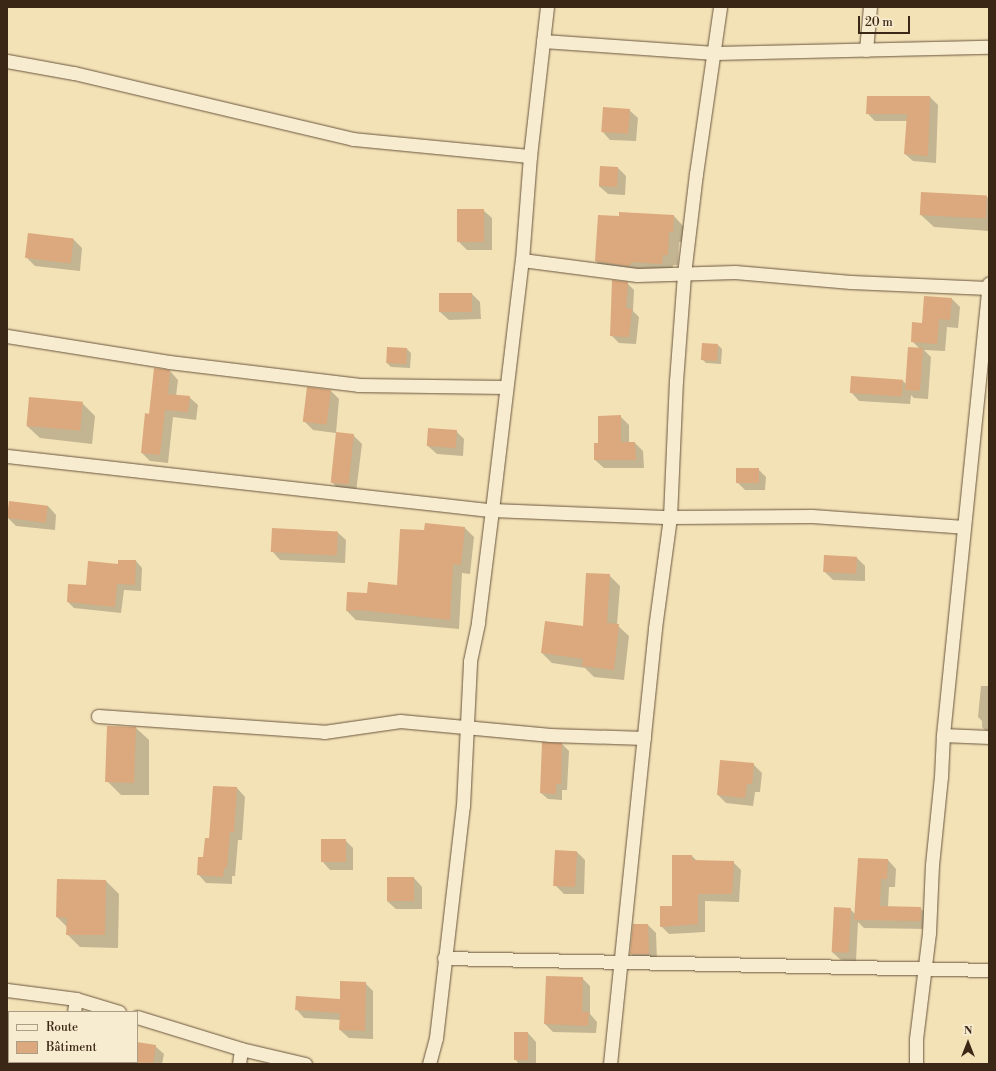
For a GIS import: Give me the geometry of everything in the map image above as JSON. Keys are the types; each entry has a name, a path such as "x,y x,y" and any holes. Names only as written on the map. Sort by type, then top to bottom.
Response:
{"street":[{"path":"429,1064 436,1038 444,958 464,806 468,728 467,695 470,661 478,622 522,260 530,156 547,7"},
{"path":"610,1064 619,962 670,517 676,381 684,274 705,108 715,53 720,7"},
{"path":"866,50 870,7"},
{"path":"543,42 715,53 989,47"},
{"path":"7,61 74,73 353,139 530,156"},
{"path":"522,260 636,274 735,272 851,282 989,285 943,734 925,970 916,1039 916,1064"},
{"path":"7,336 169,362 358,385 506,387"},
{"path":"7,456 492,510 670,517 812,516 964,527"},
{"path":"98,716 324,732 400,721 550,735 644,738"},
{"path":"943,734 989,737"},
{"path":"444,958 925,970 989,970"},
{"path":"7,990 75,1006 112,1011"},
{"path":"138,1017 241,1049 305,1064"},
{"path":"238,1064 241,1049"}],"building":[{"path":"867,96 930,96 928,156 904,154 907,114 866,114"},
{"path":"603,107 630,109 628,134 601,132"},
{"path":"600,166 618,167 617,187 599,186"},
{"path":"921,192 987,195 986,218 920,215"},
{"path":"457,209 484,209 484,242 457,242"},
{"path":"619,212 674,215 673,232 669,232 668,255 663,255 662,264 632,262 629,266 595,261 598,215 619,216"},
{"path":"28,233 74,239 71,263 25,258"},
{"path":"612,280 628,282 626,308 632,309 629,337 610,336"},
{"path":"439,293 472,293 472,312 439,312"},
{"path":"924,296 952,298 950,320 939,319 937,344 911,342 912,322 922,323"},
{"path":"702,343 718,344 717,361 701,360"},
{"path":"387,347 407,348 406,364 386,363"},
{"path":"908,347 923,348 920,391 905,390"},
{"path":"154,368 170,370 168,394 190,396 188,412 165,410 160,455 141,453 145,413 149,414"},
{"path":"851,376 903,380 902,397 850,393"},
{"path":"307,387 331,390 327,425 303,422"},
{"path":"29,397 83,402 80,431 26,426"},
{"path":"621,415 621,442 635,442 636,460 594,460 594,443 598,443 598,416"},
{"path":"428,428 457,430 456,448 427,446"},
{"path":"336,432 354,434 349,485 331,483"},
{"path":"736,468 759,468 759,483 736,483"},
{"path":"9,501 48,506 46,523 7,518"},
{"path":"425,523 465,527 461,565 453,564 450,620 359,610 346,611 347,592 367,593 368,582 397,585 400,529 424,530"},
{"path":"272,528 338,531 337,555 271,552"},
{"path":"824,555 857,557 856,574 823,572"},
{"path":"118,560 136,560 135,585 117,584 115,607 67,602 68,584 86,585 88,561 118,564"},
{"path":"586,573 610,574 607,623 619,624 614,670 582,666 583,659 541,653 545,621 583,626"},
{"path":"107,726 136,727 134,783 105,782"},
{"path":"542,742 562,743 561,784 556,784 556,794 540,793"},
{"path":"720,760 754,763 752,784 747,784 745,798 717,795"},
{"path":"213,786 237,787 234,832 230,832 227,868 224,868 223,877 197,875 198,857 203,857 205,838 209,838"},
{"path":"321,839 346,839 346,862 321,862"},
{"path":"555,850 577,851 575,887 553,886"},
{"path":"672,855 692,855 692,860 734,861 732,894 698,894 698,924 660,927 660,906 672,906"},
{"path":"858,858 888,859 887,879 881,879 880,906 921,907 921,921 854,920"},
{"path":"387,877 414,877 414,901 387,901"},
{"path":"57,879 106,880 105,935 66,935 67,918 56,917"},
{"path":"834,907 851,908 849,953 832,952"},
{"path":"633,924 648,924 649,954 630,954"},
{"path":"546,976 583,977 582,1012 589,1012 588,1026 544,1024"},
{"path":"340,981 366,982 365,1031 339,1030 340,1013 295,1010 296,996 340,999"},
{"path":"514,1032 528,1032 528,1060 514,1060"},
{"path":"138,1042 156,1045 153,1064 137,1064"}]}
